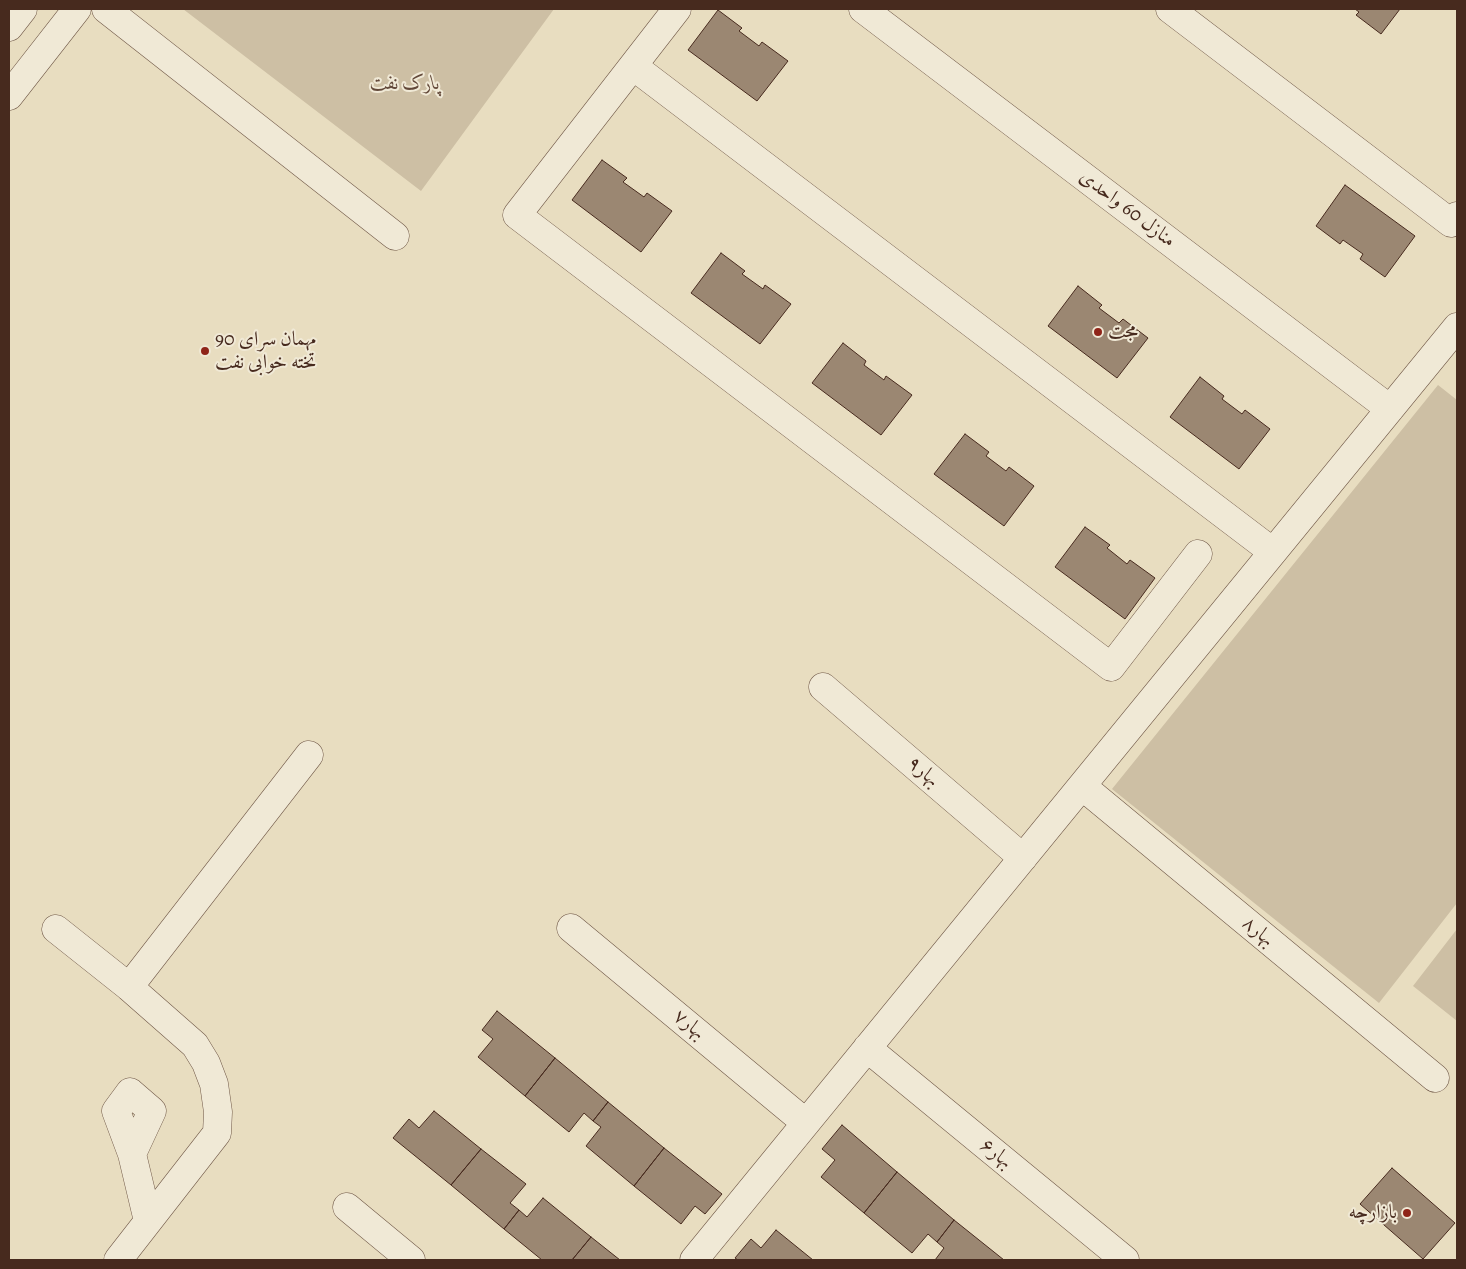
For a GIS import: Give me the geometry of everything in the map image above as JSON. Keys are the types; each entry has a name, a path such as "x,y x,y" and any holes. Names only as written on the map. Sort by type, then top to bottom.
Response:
{"street":[{"path":"9,26 23,9"},
{"path":"9,96 77,9"},
{"path":"106,9 395,236"},
{"path":"677,9 517,215 1111,667 1198,554"},
{"name":"منازل 60 واحدی","path":"863,9 1390,408"},
{"path":"1170,9 1451,223 1457,216"},
{"path":"634,66 1273,552"},
{"path":"694,1260 1457,327"},
{"name":"بهار۹","path":"824,687 1023,858"},
{"path":"128,987 309,755"},
{"name":"بهار۸","path":"1082,786 1435,1078"},
{"name":"بهار۷","path":"572,928 806,1123"},
{"path":"56,929 128,987 195,1045 206,1063 214,1084 218,1112 217,1133 118,1260"},
{"name":"بهار۶","path":"867,1048 1125,1260"},
{"path":"132,1154 148,1221"},
{"path":"347,1207 411,1260"}],"green space":[{"name":"پارک نفت","path":"183,9 554,9 421,191"},
{"path":"1438,385 1457,400 1457,903 1379,1003 1112,789"},
{"path":"1457,929 1457,1021 1413,986"}],"building":[{"path":"1355,9 1400,9 1381,34 1356,15 1359,12"},
{"path":"718,10 742,28 739,31 759,46 762,42 788,61 757,101 688,50"},
{"path":"602,160 627,178 623,182 644,197 647,193 672,211 641,252 572,200"},
{"path":"1345,185 1415,236 1385,277 1360,259 1363,254 1343,240 1340,244 1316,226"},
{"path":"721,253 745,271 742,274 763,289 765,285 791,304 760,344 691,293"},
{"name":"مجت","path":"1078,286 1102,305 1099,308 1119,323 1123,319 1148,338 1117,378 1048,326"},
{"path":"843,343 866,361 864,365 884,380 886,376 912,395 881,435 812,383"},
{"path":"1200,377 1224,396 1222,399 1242,414 1245,410 1270,429 1239,469 1170,417"},
{"path":"965,434 989,452 986,456 1006,471 1009,467 1034,486 1004,526 934,474"},
{"path":"1085,527 1110,545 1107,548 1127,564 1130,560 1155,578 1125,619 1055,567"},
{"path":"497,1011 555,1058 525,1096 478,1057 493,1039 482,1030"},
{"path":"555,1058 608,1102 593,1121 584,1113 569,1132 525,1096"},
{"path":"608,1102 664,1148 634,1186 586,1146 601,1127 593,1121"},
{"path":"434,1111 481,1149 451,1185 393,1138 409,1119 419,1128"},
{"path":"842,1125 897,1172 864,1213 821,1177 835,1160 822,1149"},
{"path":"664,1148 722,1194 705,1214 695,1206 681,1224 634,1186"},
{"path":"481,1149 526,1184 510,1203 519,1210 504,1229 451,1185"},
{"name":"بازارچه","path":"1392,1168 1455,1223 1423,1259 1360,1204"},
{"path":"897,1172 954,1220 937,1242 928,1234 912,1253 864,1213"},
{"path":"543,1198 591,1237 572,1260 542,1260 504,1229 519,1210 527,1217"},
{"path":"954,1220 1004,1260 935,1260 944,1248 937,1242"},
{"path":"776,1230 813,1260 738,1260 735,1258 751,1239 761,1248"},
{"path":"591,1237 620,1260 572,1260"}],"place":[{"name":"مجت","path":"1098,332"},
{"name":"مهمان سرای 90 تخته خوابی نفت","path":"205,351"},
{"name":"بازارچه","path":"1407,1213"}]}
